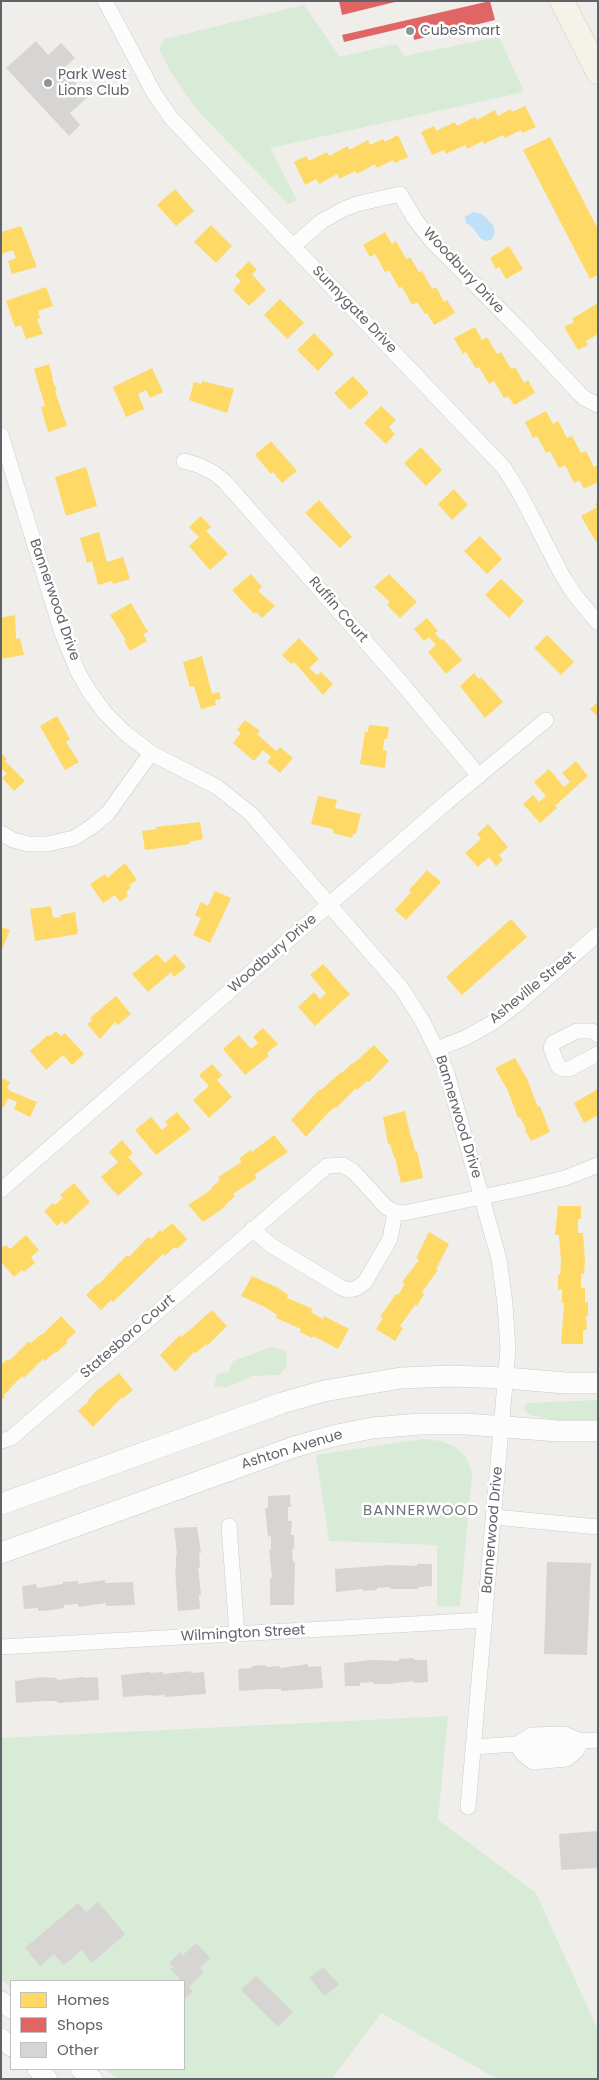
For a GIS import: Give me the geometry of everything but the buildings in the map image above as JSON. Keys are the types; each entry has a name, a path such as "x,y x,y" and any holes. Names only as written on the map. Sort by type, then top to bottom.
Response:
{"main road":[{"path":"562,1 598,72"},
{"path":"1,1504 282,1403 366,1382 450,1376 565,1383 598,1383"},
{"name":"Ashton Avenue","path":"1,1553 294,1447 372,1428 420,1424 502,1426 558,1431 598,1431"}],"street":[{"name":"Sunnygate Drive","path":"105,1 163,108 182,131 504,468 519,492 566,581 578,600 598,623"},
{"name":"Woodbury Drive","path":"293,246 322,221 344,210 357,204 400,194 414,218 431,240 520,330 578,394 598,405"},
{"name":"Bannerwood Drive","path":"1,435 62,633 78,672 89,691 105,713 124,732 151,753 217,788 237,801 251,814 402,989 423,1022 446,1070 499,1259 506,1304 508,1349 468,1807"},
{"name":"Ruffin Court","path":"184,461 206,469 225,482 394,674 479,776"},
{"name":"Woodbury Drive","path":"1,1190 329,905 546,720"},
{"path":"1,833 14,840 28,844 47,844 74,838 108,813 151,753"},
{"name":"Asheville Street","path":"437,1049 465,1038 492,1023 516,1005 598,934"},
{"path":"598,1035 584,1029 577,1030 553,1043 551,1048 558,1066 563,1069 569,1069 598,1054"},
{"name":"Statesboro Court","path":"1,1442 12,1438 327,1166 334,1164 342,1165 353,1171 386,1207 396,1212"},
{"path":"252,1230 272,1246 342,1288 349,1290 357,1288 365,1282 390,1239 396,1212 410,1213 565,1178 598,1165"},
{"path":"494,1516 598,1527"},
{"path":"229,1526 237,1634"},
{"name":"Wilmington Street","path":"1,1648 485,1620"},
{"path":"474,1747 517,1744 532,1735 564,1734 581,1741 598,1740"},
{"path":"517,1744 523,1754 533,1762 568,1759 576,1752 581,1741"},
{"path":"37,2070 48,2079"},
{"path":"81,2070 92,2079"}],"green space":[{"path":"304,5 340,57 396,44 404,56 499,37 524,92 270,148 297,200 288,204 197,110 170,71 159,49 164,39"},
{"path":"272,1347 286,1351 287,1366 279,1375 252,1376 225,1388 214,1386 217,1374 229,1371 233,1361"},
{"path":"598,1400 598,1422 559,1421 530,1415 523,1408 528,1403"},
{"path":"422,1439 441,1441 455,1447 466,1457 472,1473 460,1606 437,1607 437,1545 329,1541 316,1455"},
{"path":"448,1716 438,1820 536,1893 598,2030 598,2079 497,2079 381,2013 332,2079 118,2079 106,2070 185,2070 185,1980 10,1980 10,1987 1,1979 1,1738"}],"water":[{"path":"473,212 482,214 493,225 495,233 492,239 487,241 481,239 473,228 466,223 465,217"}],"place":[{"name":"CubeSmart","path":"410,31"},
{"name":"Park West Lions Club","path":"48,83"}],"district":[{"name":"BANNERWOOD","path":"421,1511"}]}
